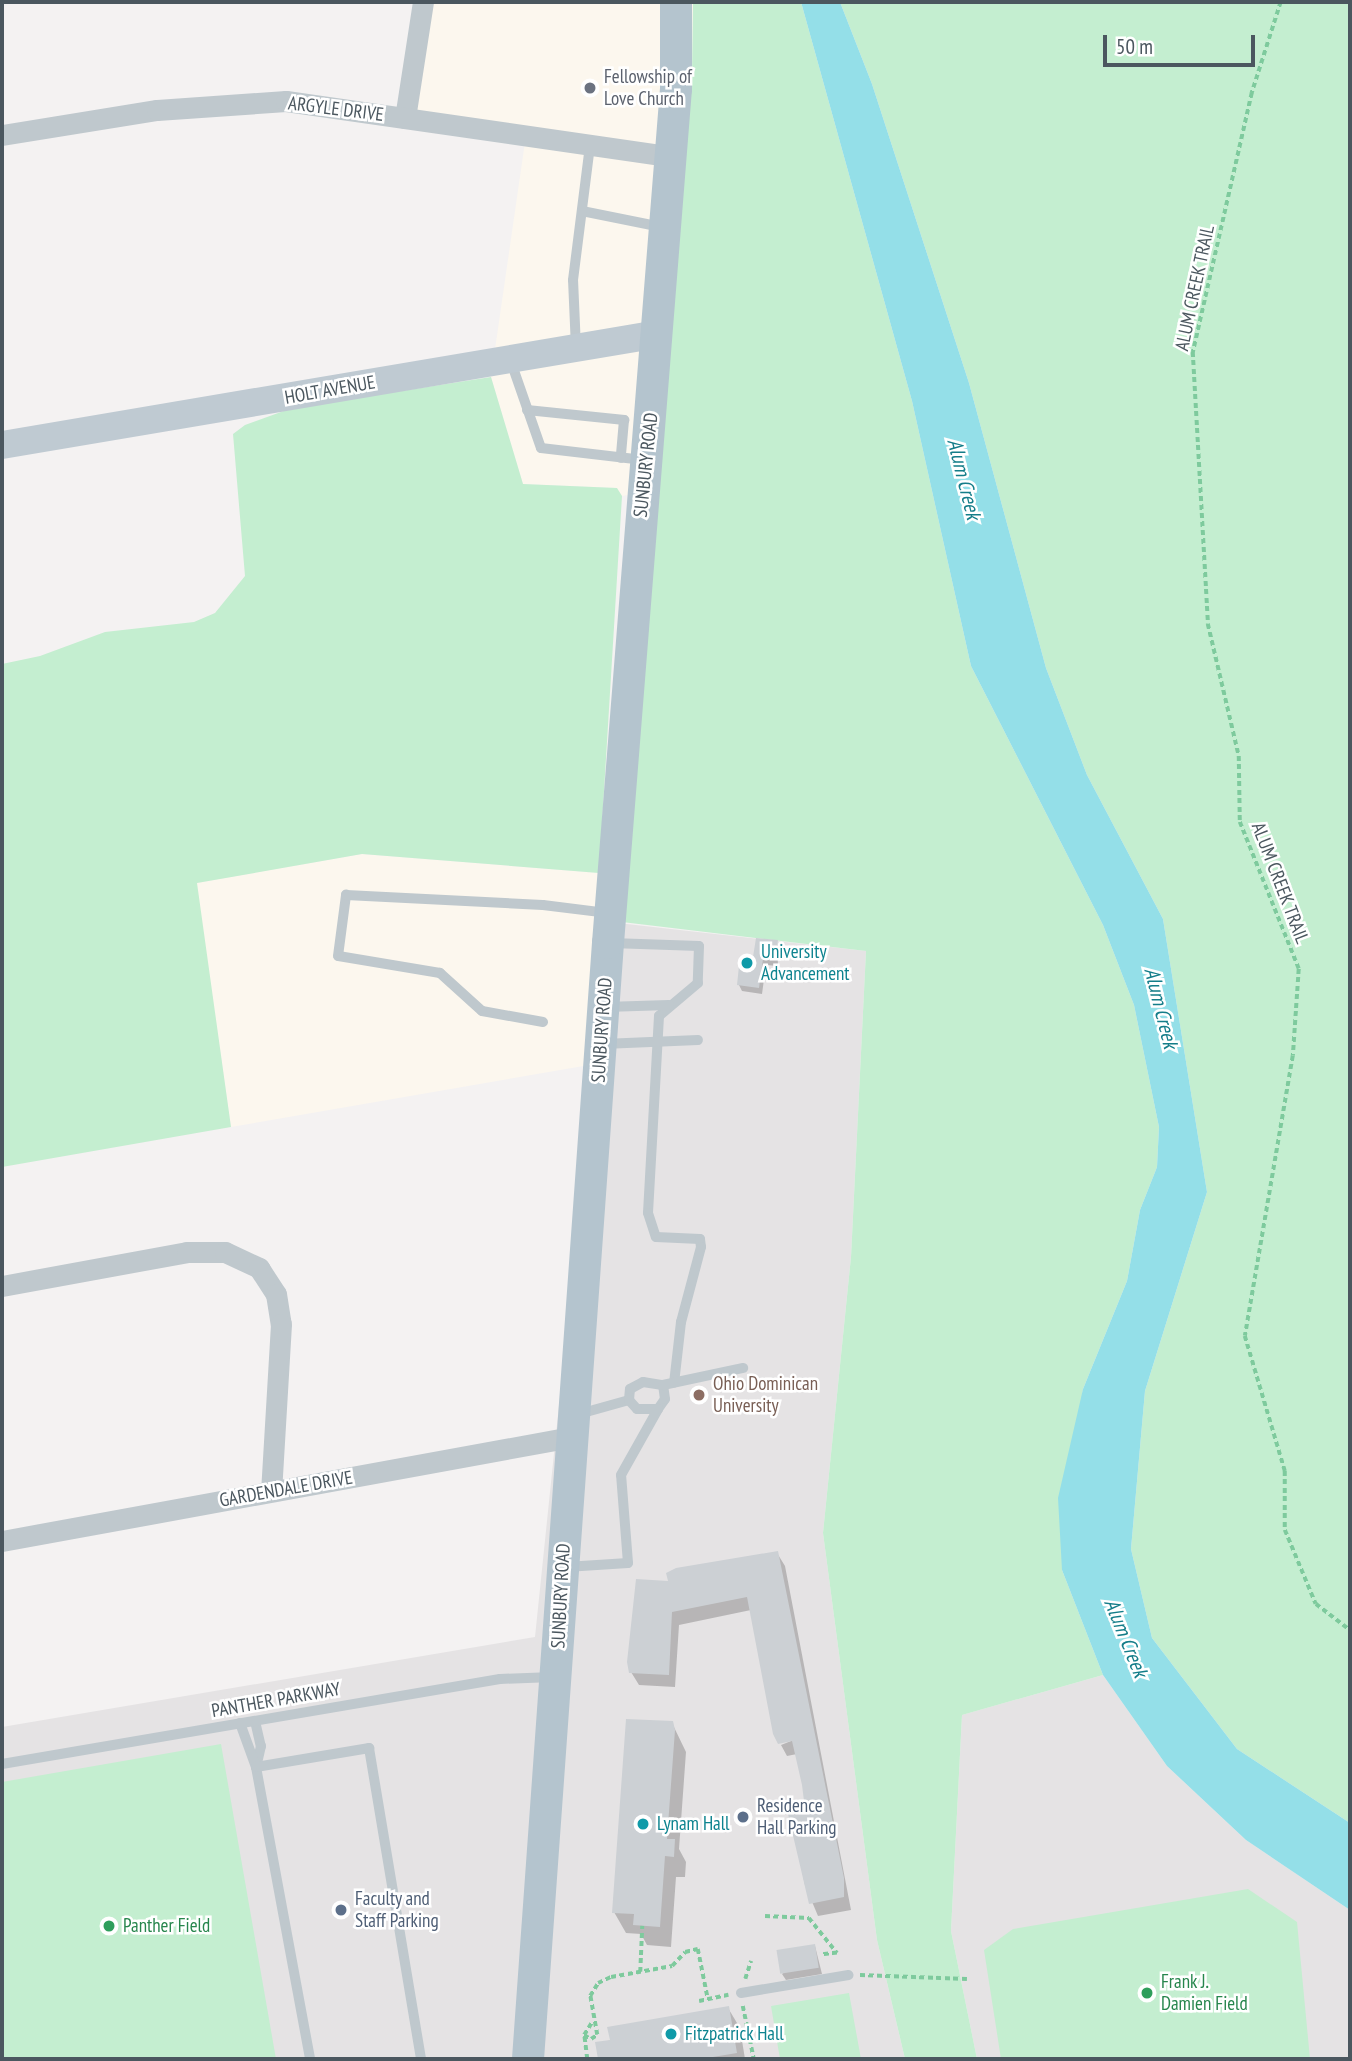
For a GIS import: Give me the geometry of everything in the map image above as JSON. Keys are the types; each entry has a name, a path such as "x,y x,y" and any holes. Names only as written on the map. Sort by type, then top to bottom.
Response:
{"main road":[{"name":"SUNBURY ROAD","path":"528,2059 609,928 633,459 658,334 670,156 676,2"}],"street":[{"path":"405,118 423,2"},
{"name":"ARGYLE DRIVE","path":"2,135 157,110 286,101 670,156"},
{"name":"HOLT AVENUE","path":"2,445 658,334"},
{"path":"2,1286 187,1252 225,1252 259,1268 276,1294 281,1324 271,1491"},
{"name":"GARDENDALE DRIVE","path":"2,1541 271,1491 572,1426"}],"lane":[{"path":"576,348 572,280 590,145"},
{"path":"582,211 665,228"},
{"path":"510,359 527,410 541,448 633,459 624,420 527,410"},
{"path":"543,1021 482,1011 440,973 338,956 346,895 543,905 609,928 699,946 698,983 659,1016 648,1213 652,1232 666,1240 700,1239 701,1247 681,1322 665,1399 621,1475 628,1563 562,1568"},
{"path":"603,1007 669,1005"},
{"path":"601,1044 698,1040"},
{"path":"658,1409 637,1409 629,1400 630,1389 643,1382 668,1384 743,1368"},
{"path":"572,1426 629,1400"},
{"name":"PANTHER PARKWAY","path":"2,1764 500,1679 556,1677"},
{"path":"255,1721 261,1746 256,1766"},
{"path":"240,1723 256,1766 310,2059"},
{"path":"256,1766 369,1748 421,2059"},
{"path":"741,1993 848,1975"}],"path":[{"name":"ALUM CREEK TRAIL","path":"1281,2 1252,93 1193,352 1208,624 1239,756 1240,822 1299,969 1293,1056 1245,1336 1286,1471 1285,1530 1316,1604 1350,1630"},
{"path":"765,1916 809,1918 837,1953 820,1955"},
{"path":"640,1972 642,1926"},
{"path":"584,2035 591,2039 597,2035 590,1996 598,1983 672,1966 685,1952 698,1949 708,1999"},
{"path":"848,1975 967,1979"},
{"path":"699,2001 741,1993 754,2059"},
{"path":"587,2059 584,2035 593,2020"}],"shaded area":[{"path":"415,2 693,2 692,72 660,489 622,496 616,488 523,484 491,377 526,135 400,114"},
{"path":"362,854 599,873 595,1064 231,1127 196,883"},
{"name":"Ohio Dominican University","path":"609,922 866,951 851,1257 823,1533 877,1940 905,2059 2,2059 2,1727 535,1637"},
{"path":"1103,1675 1167,1766 1246,1840 1350,1910 1350,2059 977,2059 951,1931 962,1715"}],"green space":[{"path":"693,2 801,2 912,401 971,666 1103,925 1134,1005 1159,1127 1157,1167 1140,1210 1127,1281 1083,1389 1062,1570 1103,1675 962,1715 951,1931 977,2059 905,2059 877,1940 823,1533 851,1257 866,951 622,922 692,72"},
{"path":"840,2 1350,2 1350,1823 1237,1749 1152,1638 1131,1549 1145,1391 1207,1192 1163,919 1087,775 1046,668 969,383 872,84"},
{"path":"491,377 523,484 617,488 622,496 599,873 362,854 197,883 231,1127 2,1167 2,664 40,656 105,632 194,622 215,613 245,576 233,434 245,425 292,408"},
{"path":"221,1744 276,2059 2,2059 2,1782"},
{"name":"Frank J. Damien Field","path":"1248,1889 1297,1922 1310,2059 1001,2059 984,1950 1013,1929"},
{"path":"849,1993 861,2059 780,2059 771,2006"}],"water":[{"name":"Alum Creek","path":"801,2 840,2 872,84 969,383 1046,668 1087,775 1163,919 1207,1192 1145,1391 1131,1549 1152,1638 1237,1749 1350,1823 1350,1910 1246,1840 1167,1766 1103,1675 1062,1570 1058,1498 1083,1389 1127,1281 1140,1210 1157,1167 1159,1127 1134,1005 1103,925 971,666 912,401"}],"building":[{"name":"University Advancement","path":"756,938 778,940 775,960 763,959 759,988 737,985 740,956 753,957"},
{"path":"778,1551 844,1878 844,1897 809,1904 788,1814 790,1803 804,1801 802,1785 792,1741 778,1744 773,1734 747,1597 672,1612 669,1675 629,1673 627,1662 636,1579 668,1581 666,1573 676,1568"},
{"name":"Lynam Hall","path":"626,1719 673,1721 675,1730 667,1839 675,1839 674,1857 665,1856 660,1927 633,1925 634,1914 612,1913"},
{"path":"815,1944 819,1968 780,1974 776,1950"},
{"name":"Fitzpatrick Hall","path":"729,2006 737,2053 701,2059 598,2059 595,2042 610,2040 607,2027"}],"place":[{"name":"Fellowship of Love Church","path":"590,88"},
{"name":"University Advancement","path":"747,963"},
{"name":"Ohio Dominican University","path":"699,1395"},
{"name":"Residence Hall Parking","path":"743,1817"},
{"name":"Lynam Hall","path":"643,1824"},
{"name":"Faculty and Staff Parking","path":"341,1910"},
{"name":"Panther Field","path":"109,1926"},
{"name":"Frank J. Damien Field","path":"1147,1993"},
{"name":"Fitzpatrick Hall","path":"671,2034"}]}
